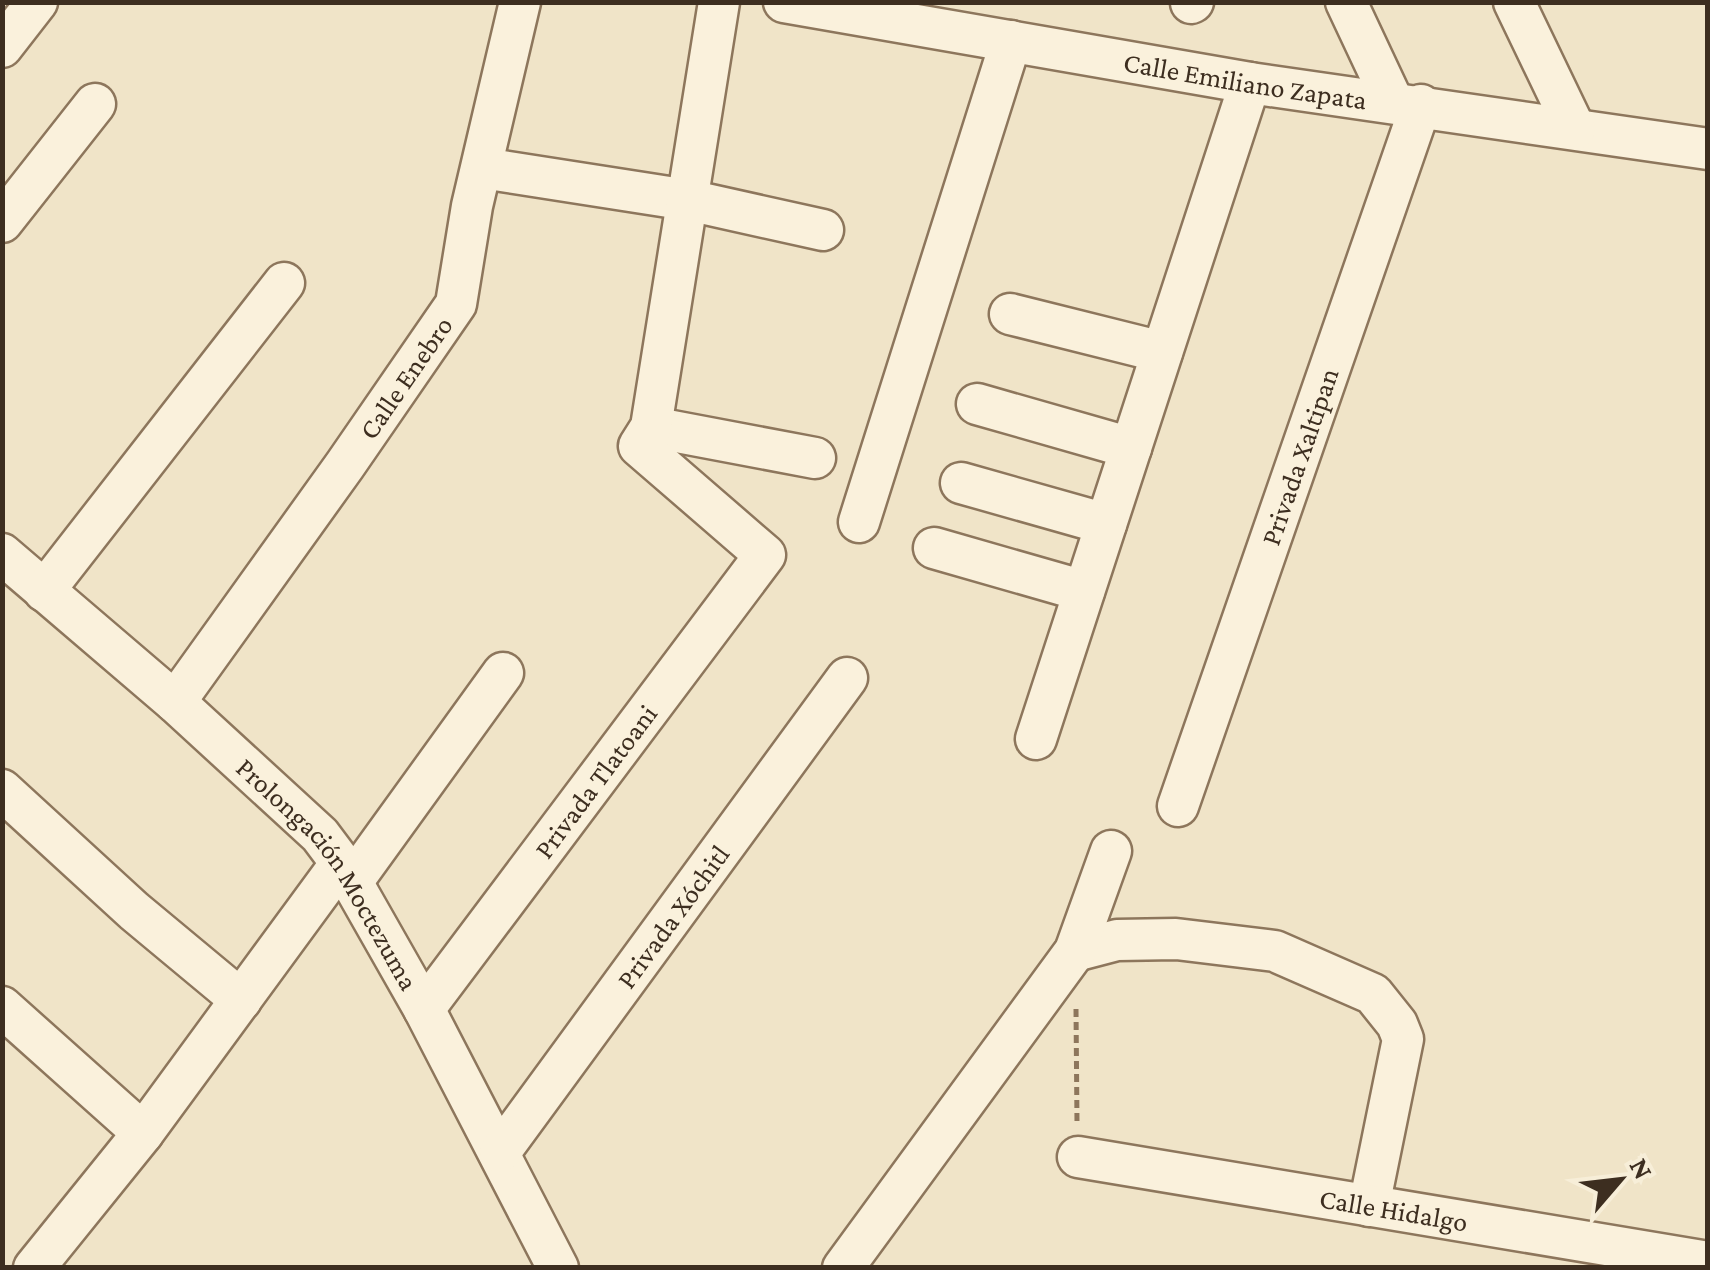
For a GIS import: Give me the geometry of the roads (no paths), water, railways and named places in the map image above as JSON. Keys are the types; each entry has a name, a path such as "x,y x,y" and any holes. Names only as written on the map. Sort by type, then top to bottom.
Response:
{"street":[{"path":"2,46 37,2"},
{"name":"Calle Enebro","path":"175,702 456,304 472,206 520,2"},
{"path":"720,2 645,437 815,458"},
{"name":"Calle Emiliano Zapata","path":"784,2 1250,83 1708,149"},
{"path":"1346,2 1407,104"},
{"path":"1514,2 1575,129"},
{"path":"859,522 1010,41"},
{"path":"1036,739 1250,83"},
{"path":"2,222 95,104"},
{"name":"Privada Xaltipan","path":"1178,806 1407,104"},
{"path":"482,168 688,200 823,230"},
{"path":"44,591 284,283"},
{"path":"1010,314 1162,352"},
{"path":"977,404 1131,448"},
{"name":"Privada Tlatoani","path":"424,1010 765,555 645,437"},
{"path":"960,483 1106,524"},
{"path":"934,548 1084,591"},
{"name":"Prolongación Moctezuma","path":"2,554 175,702 320,835 347,873 424,1010 558,1268"},
{"path":"34,1268 144,1133 241,1000 347,873 504,673"},
{"name":"Privada Xóchitl","path":"500,1152 846,678"},
{"path":"2,790 134,911 241,1000"},
{"path":"844,1268 1075,951 1111,850"},
{"path":"1075,951 1117,940 1176,939 1275,951 1373,994 1397,1024 1403,1039 1369,1206"},
{"path":"2,1007 144,1133"},
{"name":"Calle Hidalgo","path":"1078,1157 1708,1262"}]}
